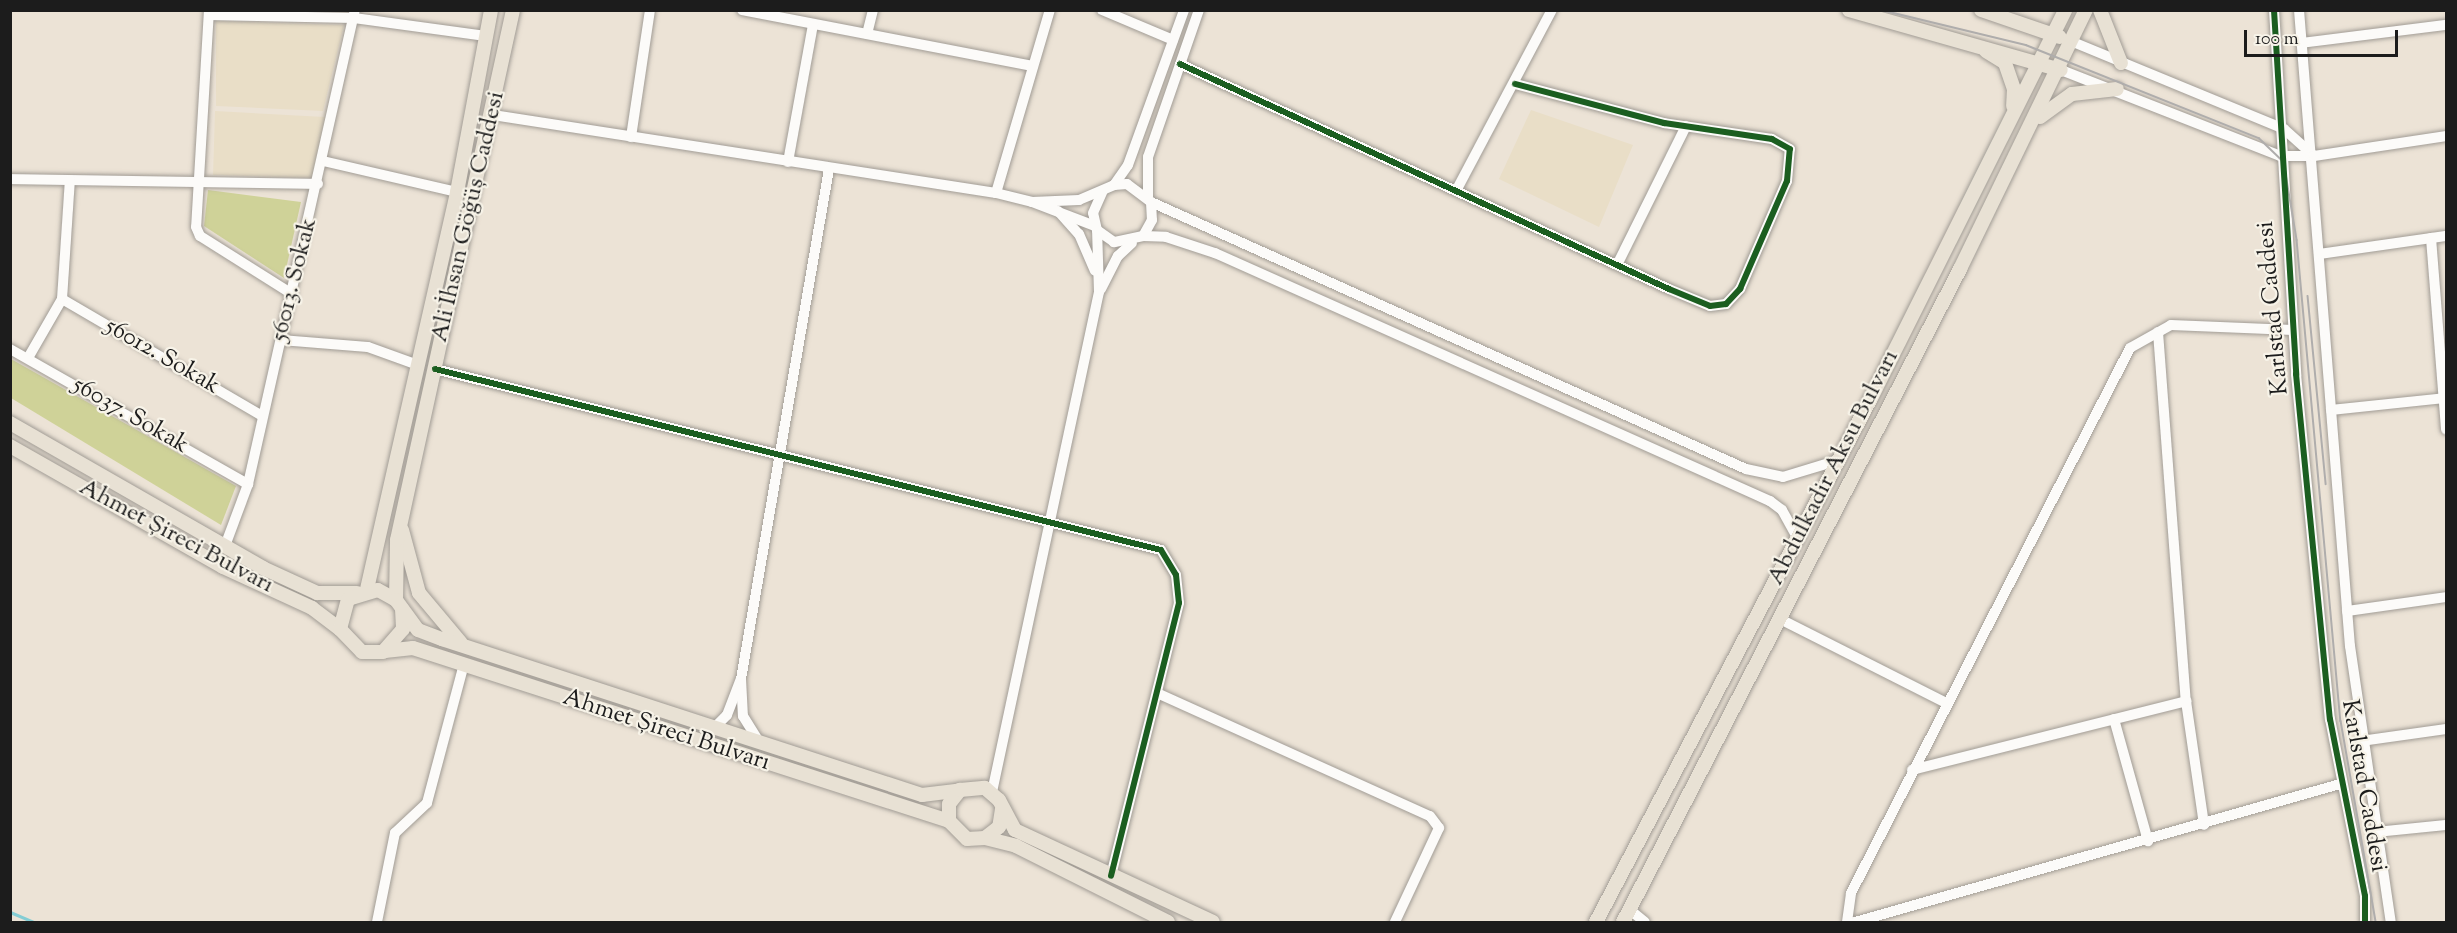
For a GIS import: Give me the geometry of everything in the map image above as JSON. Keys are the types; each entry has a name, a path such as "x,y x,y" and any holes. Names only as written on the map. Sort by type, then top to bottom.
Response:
{"main road":[{"name":"Ali İhsan Göğüş Caddesi","path":"362,591 418,365 457,192 491,10"},
{"name":"Ali İhsan Göğüş Caddesi","path":"399,604 393,567 400,524 493,115 513,10"},
{"path":"1849,10 2040,60 2061,69"},
{"path":"1981,10 2073,42"},
{"name":"Abdulkadir Aksu Bulvarı","path":"1596,922 1839,460 2065,10"},
{"name":"Abdulkadir Aksu Bulvarı","path":"1626,916 1782,620 2061,69 2086,10"},
{"path":"2100,10 2121,63"},
{"path":"1959,40 2005,63 2014,89 2012,115"},
{"path":"2031,128 2072,94 2117,89"},
{"path":"10,423 225,546 317,593 362,591 399,604 418,630 712,730 922,795 976,786 992,792 1015,830 1213,922"},
{"name":"Ahmet Şireci Bulvarı","path":"10,446 223,567 312,608 340,629"},
{"path":"400,524 419,593 464,646"},
{"path":"362,591 342,608 340,629 352,647 383,652 403,629 399,604"},
{"name":"Ahmet Şireci Bulvarı","path":"383,652 413,648 949,821"},
{"path":"960,790 949,804 949,821 967,839 985,838 1016,846 1168,922"},
{"path":"985,838 999,826 1002,809"}],"street":[{"path":"630,137 650,10"},
{"path":"742,10 1033,66"},
{"path":"867,34 873,10"},
{"path":"996,193 1050,10"},
{"path":"1102,10 1173,40"},
{"path":"1032,202 1078,200 1114,185 1128,165 1184,10"},
{"path":"1099,292 1118,256 1138,239 1152,220 1148,157 1199,10"},
{"path":"1456,191 1515,84 1552,10"},
{"name":"Karlstad Caddesi","path":"2274,10 2284,129 2280,156 2293,330 2340,784 2365,896 2365,922"},
{"name":"Karlstad Caddesi","path":"2299,10 2314,156 2319,254 2347,611 2361,741 2391,922"},
{"path":"292,294 200,236 196,227 202,183 209,13 355,14 486,36"},
{"name":"56013. Sokak","path":"225,546 249,484 262,416 318,184 355,14"},
{"path":"788,162 813,25"},
{"path":"2301,43 2446,25"},
{"path":"2073,42 2284,129 2314,156"},
{"path":"1180,64 1710,306 1726,304 1740,289 1787,181 1790,148 1772,139 1686,126 1515,84"},
{"path":"2061,69 2117,89 2280,156 2314,156 2446,136"},
{"path":"493,115 829,169 996,193 1056,209 1096,228 1114,242 1138,239 1194,245 1750,492 1782,510 1798,539"},
{"path":"1617,265 1686,126"},
{"path":"323,161 457,192"},
{"path":"712,730 727,715 741,679 829,169"},
{"path":"10,179 318,184"},
{"path":"28,358 62,299 70,180"},
{"path":"1114,185 1138,188 1149,200 1200,228 1758,473 1783,477 1839,460"},
{"path":"992,792 1099,292 1096,228 1093,213 1103,191"},
{"path":"1056,209 1086,245 1099,292"},
{"path":"1194,245 1192,234 1200,228"},
{"path":"2319,254 2446,236"},
{"path":"2431,238 2446,429"},
{"name":"56012. Sokak","path":"62,299 262,416"},
{"path":"1847,922 1851,893 2106,385 2130,348 2158,332 2191,324 2293,330"},
{"path":"2158,332 2186,701 2204,825"},
{"path":"281,340 368,346 418,365"},
{"name":"56037. Sokak","path":"10,349 249,484"},
{"path":"435,369 1052,519 1149,545 1169,560 1179,603 1111,876"},
{"path":"2331,410 2445,399"},
{"path":"1750,492 1758,473"},
{"path":"2347,611 2446,597"},
{"path":"1782,620 1946,703"},
{"path":"377,922 395,833 427,803 464,664"},
{"path":"741,679 744,716 762,746"},
{"path":"1156,693 1430,816 1439,828 1395,922"},
{"path":"1912,770 2186,701"},
{"path":"2114,719 2148,841"},
{"path":"2361,741 2446,729"},
{"path":"1855,922 2148,841 2340,784"},
{"path":"2376,832 2446,825"},
{"path":"1626,916 1645,922"}],"shaded area":[{"path":"216,21 344,25 323,111 216,106"},
{"path":"1531,110 1633,145 1599,227 1499,179"},
{"path":"215,111 325,117 313,178 213,175"}],"green space":[{"path":"208,190 301,202 284,278 204,226"},
{"path":"11,359 236,486 221,525 11,398"}],"waterway":[{"path":"10,912 34,922"}],"tram line":[{"path":"1881,10 2026,45 2259,138 2284,162 2297,240 2341,721 2376,922"},
{"path":"2308,296 2326,484"}],"cycle path":[{"path":"2274,10 2296,374 2330,719 2365,896 2365,922"},
{"path":"1180,64 1669,289 1710,306 1726,304 1740,289 1787,181 1790,149 1772,139 1664,123 1515,84"},
{"path":"435,369 1161,550 1176,575 1179,603 1111,876"}]}
